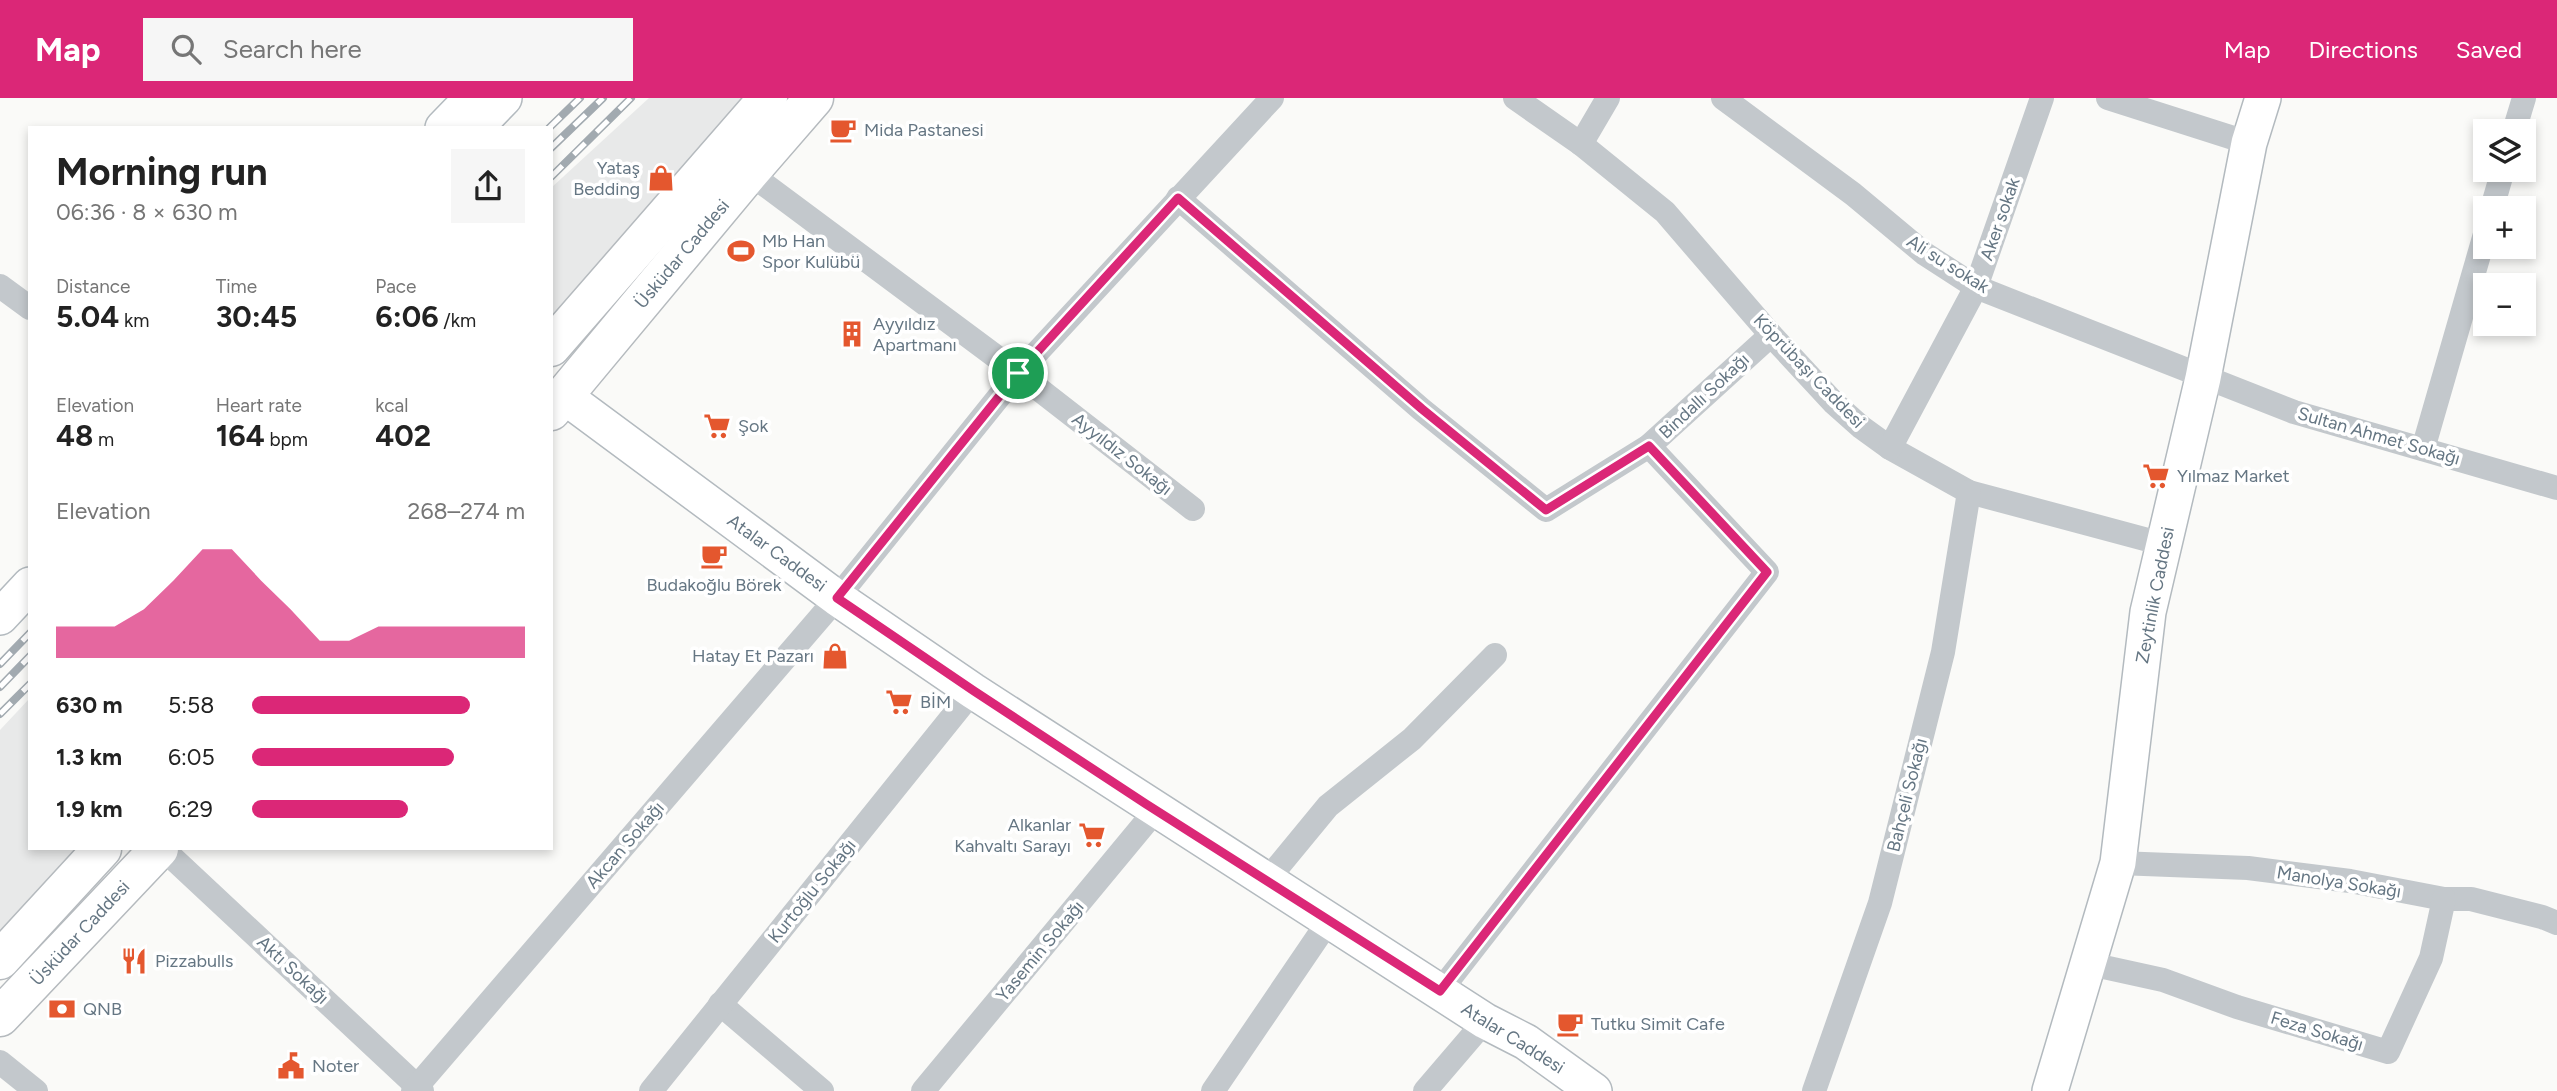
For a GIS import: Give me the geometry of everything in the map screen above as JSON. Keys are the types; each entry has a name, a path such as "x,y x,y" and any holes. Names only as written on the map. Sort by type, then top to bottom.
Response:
{"main road":[{"name":"Üsküdar Caddesi","path":"553,345 768,98"},
{"name":"Üsküdar Caddesi","path":"555,398 814,98"},
{"path":"0,960 101,850"},
{"name":"Üsküdar Caddesi","path":"0,1017 160,850"}],"street":[{"path":"445,126 472,98"},
{"path":"477,126 504,98"},
{"name":"Akcan Sokağı","path":"417,1089 837,598 1018,373 1272,98"},
{"name":"Köprübaşı Caddesi","path":"1515,98 1581,144 1665,212 1771,335 1834,403 1861,428 1890,448 1969,492 2163,544"},
{"path":"1581,144 1608,98"},
{"name":"Ali su sokak","path":"1723,98 1853,194 1925,254 1976,287 2203,378"},
{"name":"Aker sokak","path":"1890,448 1976,287 2042,98"},
{"path":"2108,98 2249,143"},
{"name":"Zeytinlik Caddesi","path":"2050,1091 2118,863 2148,612 2203,378 2249,143 2263,98"},
{"path":"2518,119 2524,98"},
{"name":"Ayyıldız Sokağı","path":"749,173 1018,373 1193,509"},
{"name":"Bindallı Sokağı","path":"1178,198 1422,409 1546,510 1649,446 1771,335"},
{"path":"2423,449 2478,259"},
{"path":"0,286 28,307"},
{"name":"Sultan Ahmet Sokağı","path":"2203,378 2294,412 2557,488"},
{"name":"Atalar Caddesi","path":"555,398 837,598 974,691 1485,1021 1526,1042 1594,1091"},
{"path":"1440,991 1767,572 1649,446"},
{"name":"Bahçeli Sokağı","path":"1814,1091 1880,903 1943,652 1969,492"},
{"path":"0,617 28,587"},
{"path":"1268,880 1328,806 1412,739 1495,655"},
{"name":"Kurtoğlu Sokağı","path":"651,1091 974,691"},
{"name":"Yasemin Sokağı","path":"923,1091 1156,810"},
{"name":"Aktı Sokağı","path":"162,850 417,1089"},
{"name":"Manolya Sokağı","path":"2118,863 2248,868 2350,881 2444,899 2472,899 2557,923"},
{"name":"Feza Sokağı","path":"2090,964 2164,980 2237,1007 2388,1052 2431,958 2444,899"},
{"path":"1213,1091 1330,919"},
{"path":"720,1004 822,1091"},
{"path":"1425,1091 1485,1021"},
{"path":"0,1062 36,1091"}],"shaded area":[{"path":"649,98 758,98 553,325 553,186"},
{"path":"28,700 28,850 85,850 0,945 0,730"}],"railway":[{"path":"551,126 580,98"},
{"path":"553,146 603,98"},
{"path":"553,175 631,98"},
{"path":"0,664 28,635"},
{"path":"0,687 28,658"},
{"path":"0,714 28,686"}],"place":[{"name":"Mida Pastanesi","path":"843,130"},
{"name":"Yataş Bedding","path":"661,178"},
{"name":"Mb Han Spor Kulübü","path":"741,251"},
{"name":"Ayyıldız Apartmanı","path":"852,334"},
{"name":"Şok","path":"717,426"},
{"name":"Yılmaz Market","path":"2156,476"},
{"name":"Budakoğlu Börek","path":"714,556"},
{"name":"Hatay Et Pazarı","path":"835,656"},
{"name":"BİM","path":"899,702"},
{"name":"Alkanlar Kahvaltı Sarayı","path":"1092,835"},
{"name":"Pizzabulls","path":"134,961"},
{"name":"QNB","path":"62,1009"},
{"name":"Tutku Simit Cafe","path":"1570,1024"},
{"name":"Noter","path":"291,1066"}],"route":[{"path":"1178,198 1422,409 1546,510 1649,446 1767,572 1440,991 1146,804 837,598 1018,373 1178,198"}]}
